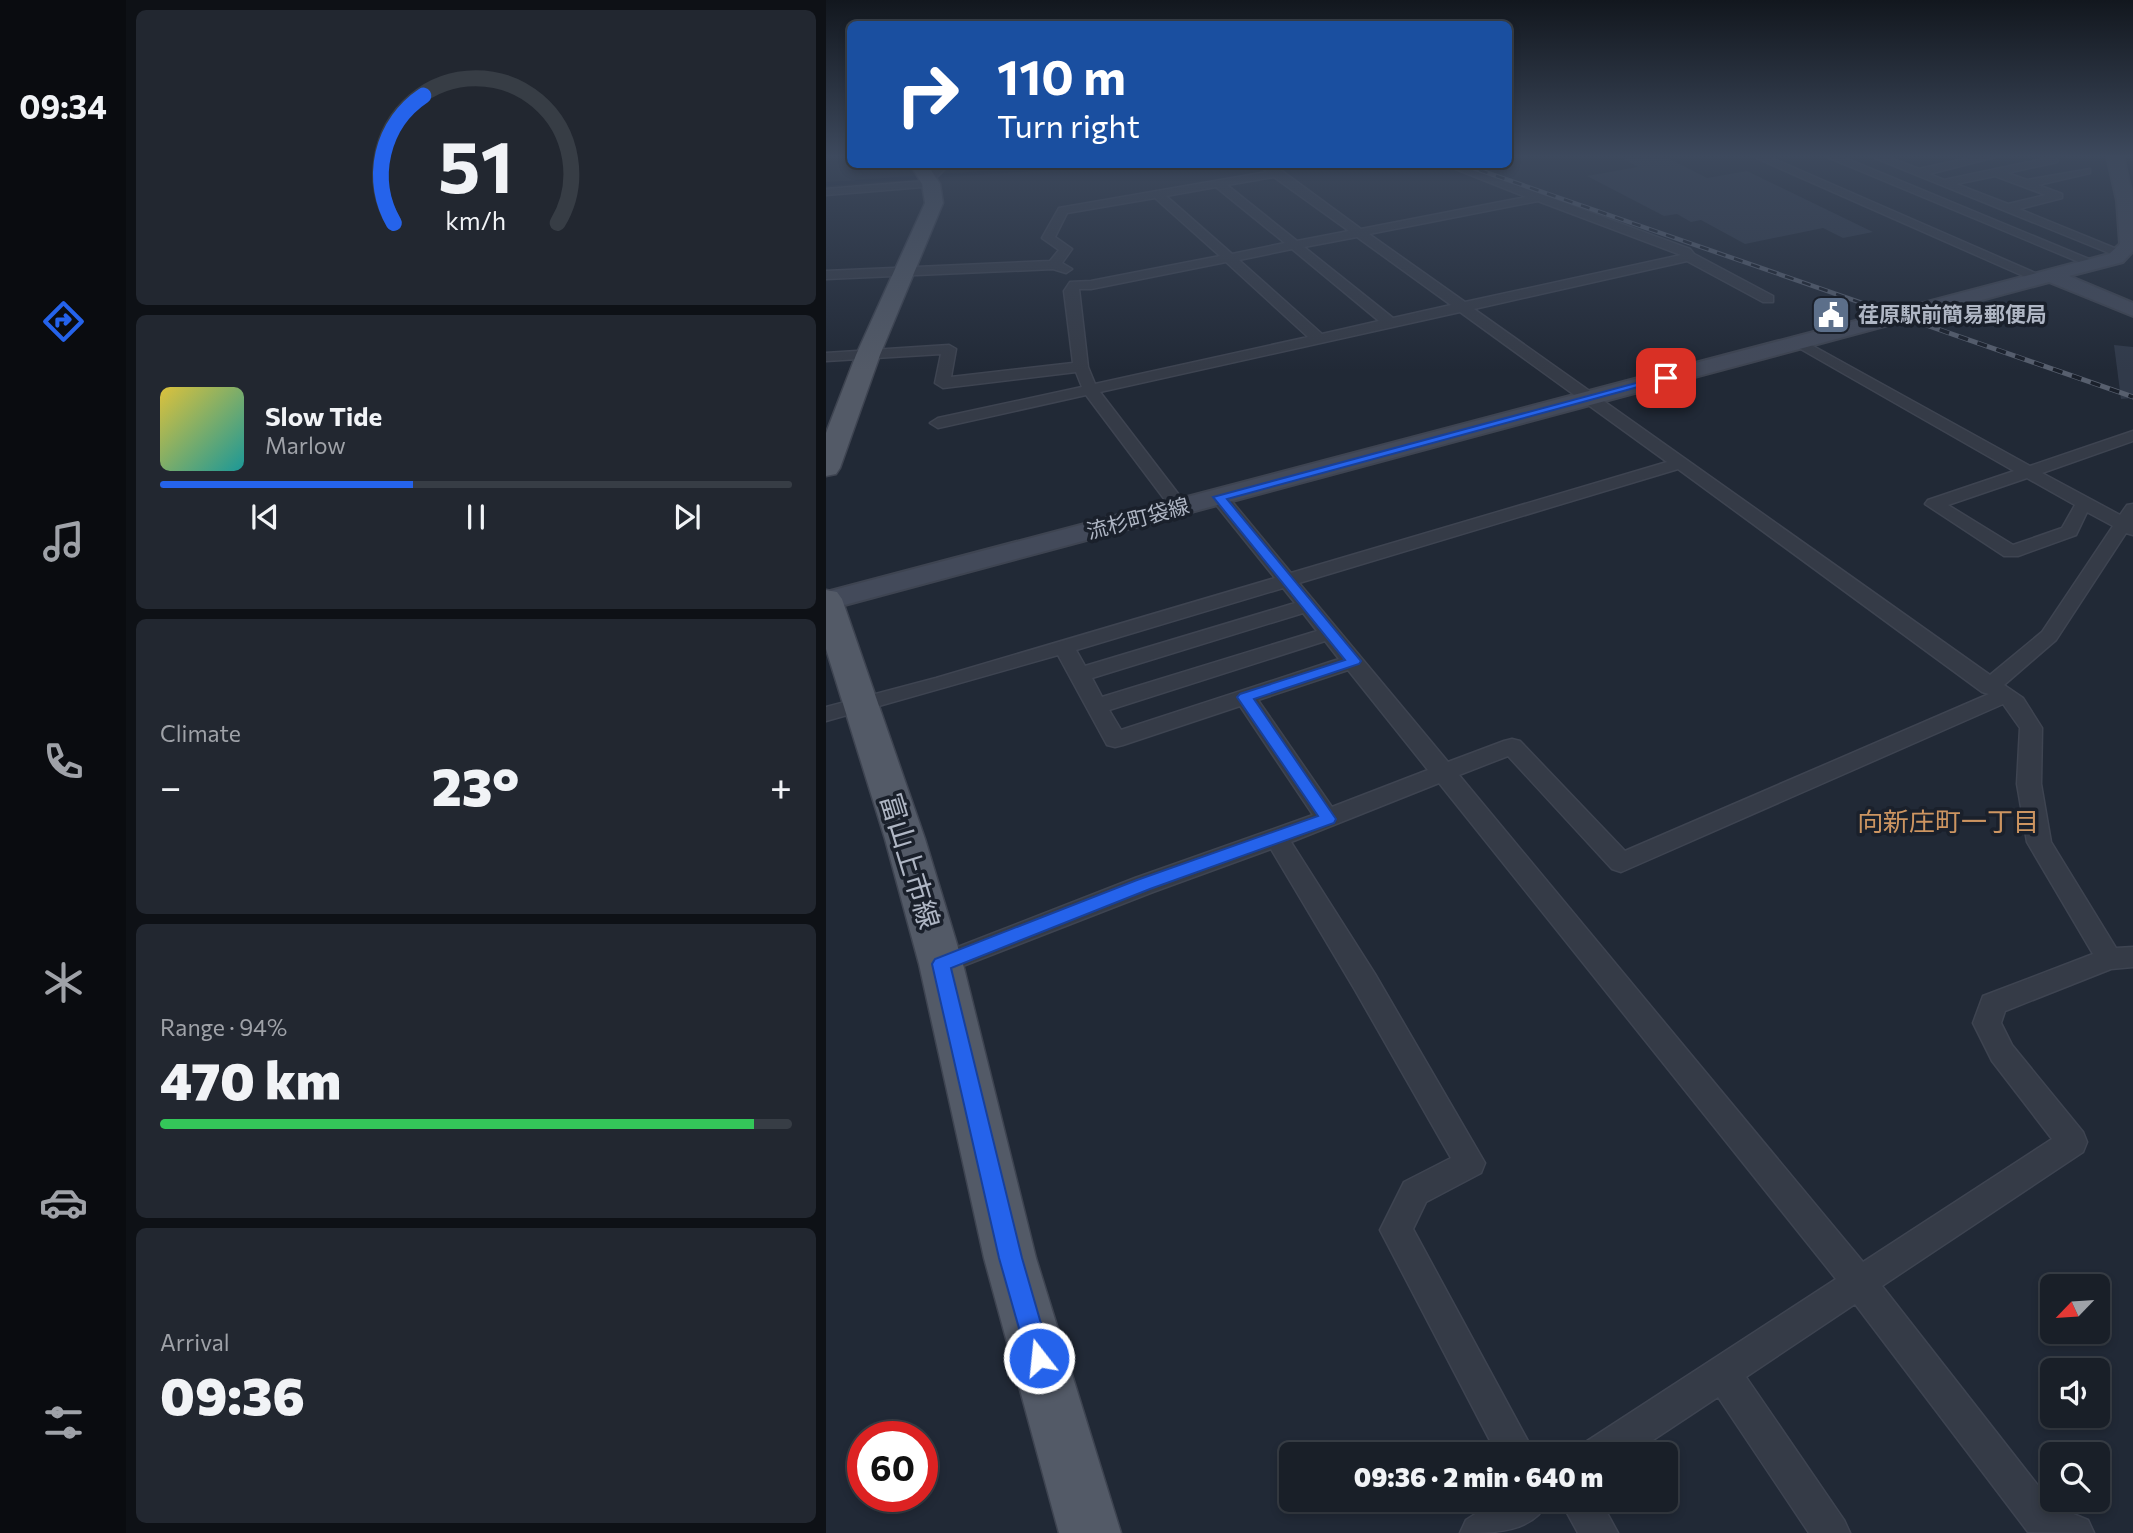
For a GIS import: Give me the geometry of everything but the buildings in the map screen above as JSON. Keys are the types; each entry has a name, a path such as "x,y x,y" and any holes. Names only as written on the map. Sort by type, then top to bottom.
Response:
{"main road":[{"path":"826,468 868,355 924,228"},
{"path":"2123,254 2129,245 2127,228"},
{"name":"流杉町袋線","path":"826,600 1799,344 2095,264 2123,254"},
{"path":"2047,277 2133,310"},
{"name":"富山上市線","path":"826,600 844,710 905,839 941,964 1010,1258 1090,1533"}],"street":[{"path":"1053,228 1048,238 1066,249 1054,265"},
{"path":"1197,228 1319,340"},
{"path":"1271,228 1390,324"},
{"path":"1354,228 1827,565 2015,703 2031,728 2029,783 2039,842 2121,958 1993,1004 1987,1023 2002,1053 2073,1142 1618,1442"},
{"path":"1075,285 1091,285 1383,228"},
{"path":"1619,228 1686,252 1689,257 1768,299"},
{"path":"1922,228 2047,277"},
{"path":"1954,241 2007,228 2095,264"},
{"path":"2056,228 2123,254"},
{"path":"938,422 1091,391 1689,257"},
{"path":"826,275 1054,265 1065,267 1075,285"},
{"path":"1075,285 1071,291 1082,367 1091,391 1180,508"},
{"path":"941,964 1155,880 1328,819 1512,746 1621,863 1998,691 2049,636 2129,521 2089,505 1799,344"},
{"path":"826,357 949,349 943,383 1082,367"},
{"path":"2089,505 2079,509 2070,531 2011,552 1934,503 2133,436"},
{"path":"844,710 1681,463"},
{"path":"1219,497 1860,1284 2041,1518 2075,1533"},
{"path":"1079,675 1308,605"},
{"path":"1095,707 1331,633"},
{"path":"1063,645 1115,740 1354,661"},
{"path":"1245,697 1328,819"},
{"path":"1276,838 1365,982 1470,1163 1415,1192 1396,1230 1511,1442"},
{"path":"1723,1374 1831,1533"},
{"path":"1479,1533 1511,1512"},
{"path":"1586,1512 1599,1533"}],"railway":[{"path":"1645,228 1888,312"},
{"path":"1883,310 2133,397"}],"place":[{"name":"荏原駅前簡易郵便局","path":"1831,315"}],"district":[{"name":"向新庄町一丁目","path":"1948,822"}],"route":[{"path":"1039,1358 1010,1258 941,964 1213,859 1328,819 1245,697 1354,661 1219,497 1666,378"}]}
